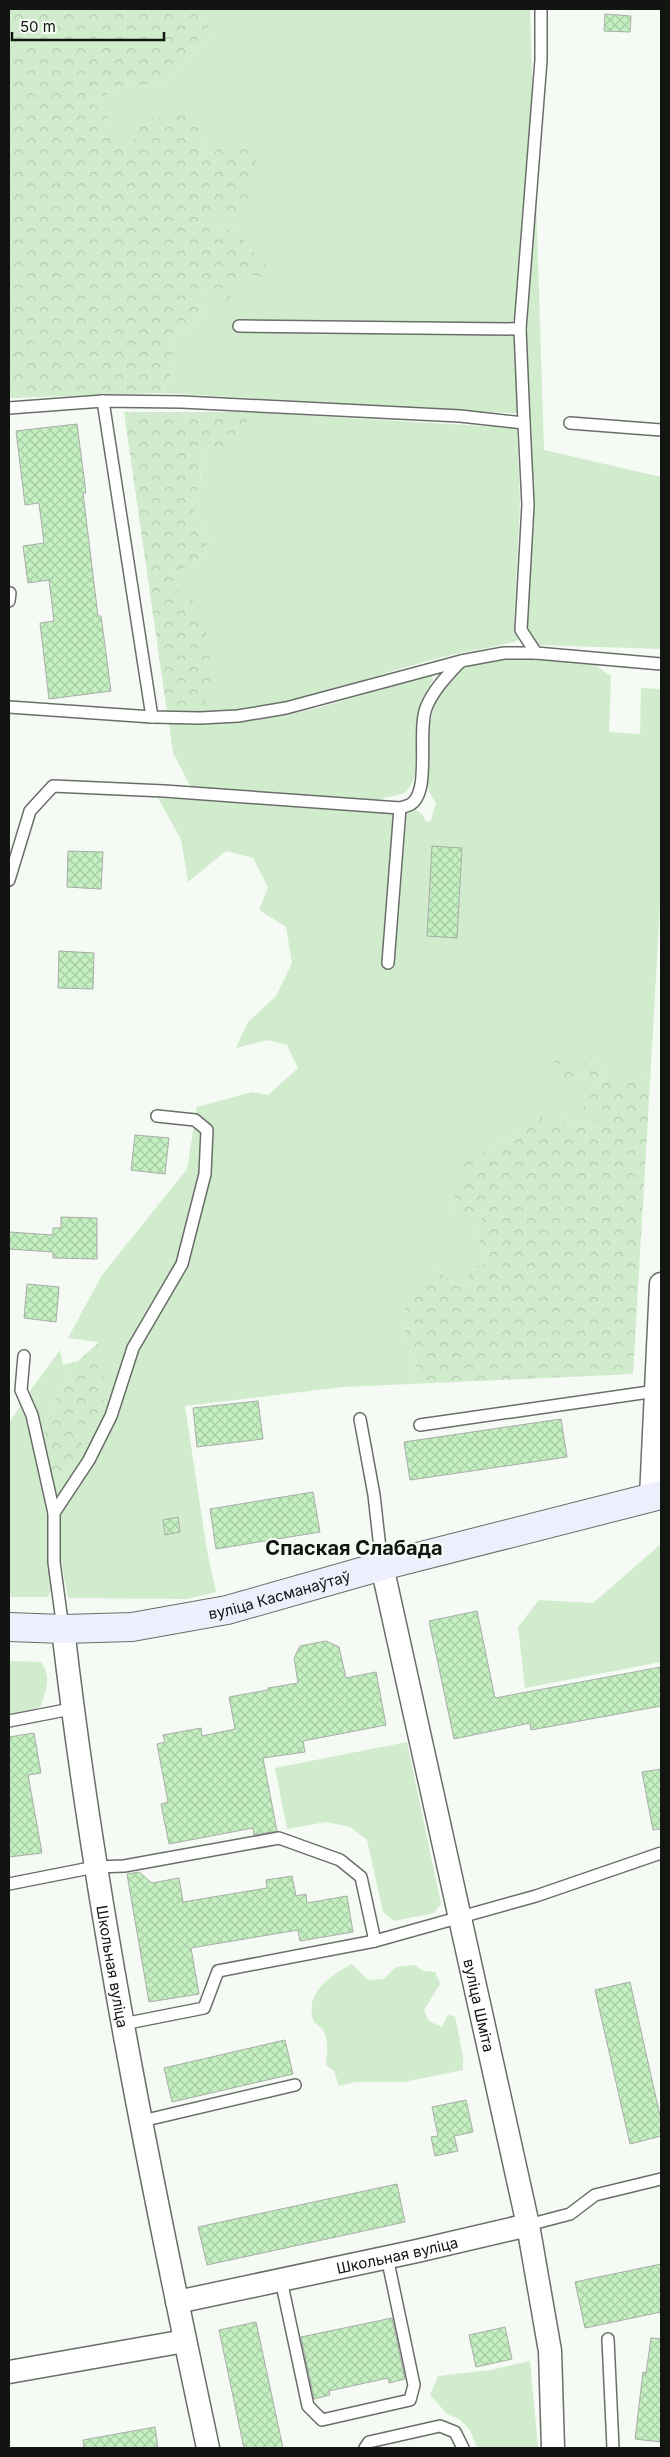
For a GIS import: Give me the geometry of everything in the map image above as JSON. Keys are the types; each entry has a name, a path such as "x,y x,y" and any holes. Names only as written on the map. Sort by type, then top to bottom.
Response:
{"main road":[{"name":"вуліца Касманаўтаў","path":"9,1627 63,1629 132,1627 227,1610 382,1566 656,1496"}],"street":[{"path":"656,1496 656,1391 661,1284"},
{"name":"вуліца Шміта","path":"382,1566 528,2225 550,2351 553,2448"},
{"name":"Школьная вуліца","path":"63,1629 71,1709 95,1867 123,2024 177,2302 208,2448"},
{"name":"Школьная вуліца","path":"177,2302 387,2258 528,2225"},
{"path":"9,2372 185,2341"}],"lane":[{"path":"536,653 521,630 528,505 520,329 541,60 540,9"},
{"path":"239,326 520,329"},
{"path":"9,408 103,401 182,402 460,416 524,423"},
{"path":"103,401 152,717"},
{"path":"570,423 661,430"},
{"path":"9,707 152,717 200,718 238,716 286,708 461,661 504,653 536,653 661,664"},
{"path":"9,880 30,811 53,786 164,790 400,808 411,804 422,790 422,727 426,708 442,682 461,661"},
{"path":"388,963 400,808"},
{"path":"54,1513 89,1460 111,1416 133,1348 182,1264 205,1174 207,1130 195,1120 156,1116"},
{"path":"24,1356 21,1390 32,1415 54,1513 54,1562 63,1629"},
{"path":"420,1425 656,1391"},
{"path":"360,1419 374,1496 382,1566"},
{"path":"9,1720 71,1709"},
{"path":"9,1884 95,1867 124,1866 279,1838 340,1860 361,1877 375,1941"},
{"path":"123,2024 204,2008 218,1971 375,1941 536,1896 661,1853"},
{"path":"142,2121 295,2084"},
{"path":"528,2225 570,2214 595,2195 661,2179"},
{"path":"281,2280 308,2406 322,2420 410,2400 414,2385 387,2258"},
{"path":"608,2339 613,2448"},
{"path":"365,2448 369,2442 440,2426 455,2432 463,2448"}],"green space":[{"path":"9,9 204,9 211,37 163,83 116,88 92,103 108,116 116,143 134,143 129,123 189,114 209,127 200,139 201,150 213,155 218,148 232,141 257,155 255,170 245,179 251,188 246,208 233,215 213,210 213,225 237,233 267,266 265,278 247,274 227,302 203,292 201,317 169,341 175,367 161,393 9,398"},
{"path":"204,9 530,9 544,450 661,477 661,649 538,645 527,632 531,502 529,414 161,393 175,367 169,341 201,317 203,292 247,273 265,278 237,233 213,225 213,155 201,150 200,139 130,123 134,143 115,143 108,116 92,103 116,88 163,83 211,37"},
{"path":"124,412 247,412 247,427 230,447 202,448 200,484 191,503 209,538 201,561 174,574 178,591 191,594 209,641 211,691 200,713 167,712"},
{"path":"247,412 517,428 520,504 514,623 518,640 430,660 283,703 200,713 174,574 201,561 209,538 191,503 200,484 202,447 247,427"},
{"path":"505,657 595,665 611,676 609,732 640,734 641,688 661,689 661,889 650,1083 644,1077 607,1077 596,1060 562,1079 587,1073 594,1085 598,1118 591,1125 568,1122 561,1116 521,1134 511,1136 489,1152 459,1185 449,1215 468,1214 483,1216 476,1230 485,1264 468,1284 457,1286 437,1270 409,1316 404,1333 417,1370 411,1384 343,1387 185,1406 207,1551 216,1592 187,1599 68,1598 61,1561 60,1514 54,1486 69,1469 99,1342 68,1338 102,1275 187,1169 197,1107 252,1092 268,1095 298,1068 287,1045 267,1040 236,1048 248,1022 276,996 292,963 286,927 259,910 268,887 253,858 226,851 188,882 181,839 158,798 291,805 413,807 423,815 426,822 431,820 436,803 428,788 426,755 435,703 442,688 452,676 464,668"},
{"path":"428,674 432,675 433,681 421,701 417,725 415,775 405,793 377,800 191,787 173,753 169,723 229,722 287,715 334,703"},
{"path":"556,1051 570,1054 576,1065 596,1060 607,1077 644,1077 650,1083 633,1374 411,1384 417,1370 404,1333 409,1316 404,1304 437,1270 457,1286 468,1284 469,1268 485,1264 476,1230 483,1216 468,1214 459,1219 449,1216 467,1155 489,1152 511,1136 521,1134 522,1120 537,1113 547,1121 561,1116 568,1122 590,1125 598,1118 584,1111 582,1095 594,1085 586,1073 563,1080 554,1066"},
{"path":"99,1342 106,1396 69,1469 54,1486 44,1440 46,1419 78,1361"},
{"path":"60,1350 63,1365 78,1361 46,1419 44,1440 30,1391"},
{"path":"21,1405 29,1415 48,1510 48,1564 52,1590 47,1597 9,1597 9,1423"},
{"path":"661,1544 661,1662 525,1688 518,1627 539,1600 593,1603"},
{"path":"9,1661 41,1662 47,1678 41,1706 32,1710 9,1714"},
{"path":"407,1742 441,1904 434,1913 394,1921 383,1912 367,1840 350,1827 326,1822 287,1829 275,1768"},
{"path":"352,1964 368,1980 384,1979 396,1967 414,1965 424,1971 435,1972 440,1984 424,2010 429,2021 442,2027 448,2015 455,2016 463,2056 463,2070 404,2082 355,2082 339,2086 334,2071 326,2065 326,2038 323,2030 314,2021 312,2009 313,2000 322,1985 336,1973"},
{"path":"530,2361 538,2448 477,2448 470,2430 459,2419 447,2414 430,2395 438,2376 491,2370"}],"building":[{"path":"605,14 631,16 630,32 604,31"},
{"path":"77,424 86,493 83,493 98,616 101,616 111,691 49,699 40,623 54,621 49,580 28,583 23,546 44,543 39,503 25,505 16,431"},
{"path":"432,846 462,848 457,938 427,936"},
{"path":"68,851 103,852 101,889 67,887"},
{"path":"59,951 94,953 93,989 58,988"},
{"path":"135,1135 169,1138 165,1174 131,1170"},
{"path":"61,1217 97,1218 97,1259 53,1258 53,1252 9,1249 9,1232 53,1235 53,1228 61,1228"},
{"path":"27,1284 59,1287 56,1322 24,1318"},
{"path":"258,1401 263,1439 197,1447 193,1408"},
{"path":"561,1419 567,1457 410,1480 404,1442"},
{"path":"313,1492 320,1532 216,1549 210,1509"},
{"path":"178,1517 180,1532 165,1535 163,1520"},
{"path":"477,1611 495,1698 661,1667 661,1706 531,1730 530,1723 454,1739 429,1621"},
{"path":"326,1641 339,1647 346,1678 376,1672 386,1725 303,1741 305,1752 263,1758 277,1831 254,1835 253,1828 169,1844 161,1804 168,1802 157,1744 165,1742 163,1735 201,1728 202,1736 235,1729 229,1697 298,1683 294,1658 300,1646"},
{"path":"34,1733 41,1773 28,1775 42,1853 9,1857 9,1737"},
{"path":"661,1769 661,1829 653,1830 642,1772"},
{"path":"139,1872 152,1883 179,1878 183,1902 267,1888 266,1880 292,1876 296,1896 306,1894 307,1903 347,1896 353,1932 300,1941 298,1930 191,1948 199,1994 149,2002 127,1874"},
{"path":"630,1982 661,2120 661,2136 630,2144 595,1990"},
{"path":"285,2040 293,2074 172,2102 164,2068"},
{"path":"466,2100 473,2132 454,2136 458,2151 435,2156 431,2137 438,2136 432,2107"},
{"path":"397,2184 405,2222 207,2265 198,2227"},
{"path":"661,2264 661,2312 585,2328 575,2282"},
{"path":"392,2318 405,2379 389,2383 388,2378 329,2391 330,2395 314,2399 301,2337"},
{"path":"256,2322 283,2448 244,2448 219,2330"},
{"path":"505,2327 512,2359 476,2367 469,2335"},
{"path":"651,2338 661,2339 661,2442 635,2439 643,2372 646,2373"},
{"path":"155,2427 158,2448 84,2448 83,2440"}],"district":[{"name":"Спаская Слабада","path":"354,1548"}]}
